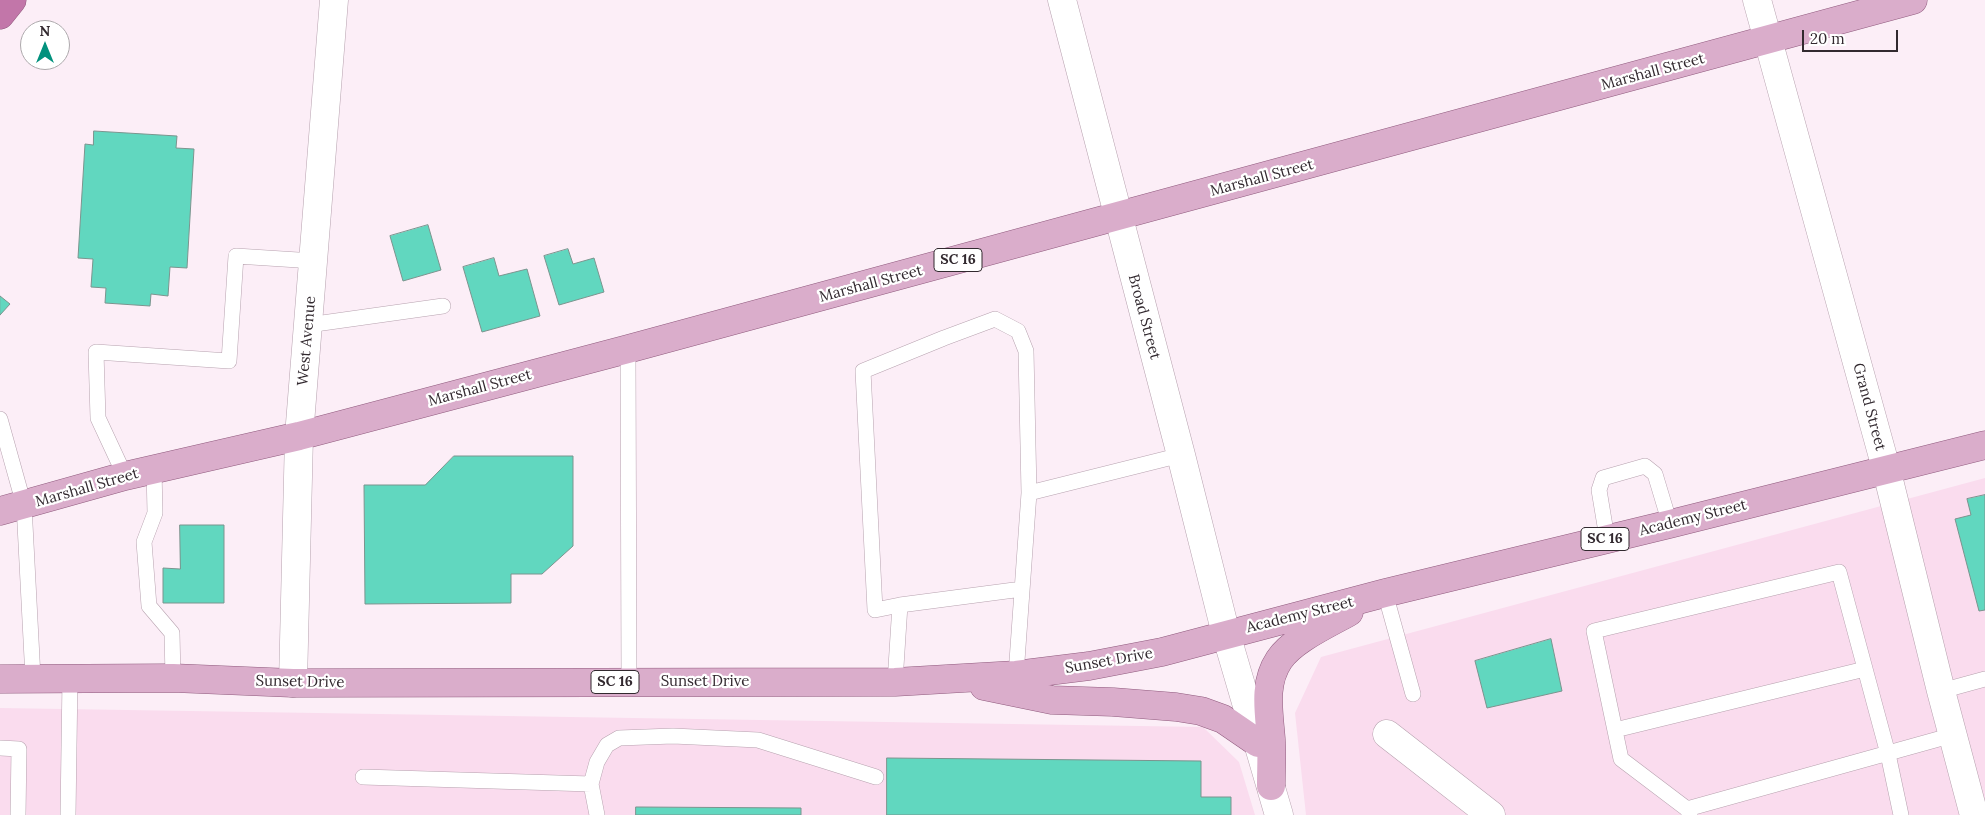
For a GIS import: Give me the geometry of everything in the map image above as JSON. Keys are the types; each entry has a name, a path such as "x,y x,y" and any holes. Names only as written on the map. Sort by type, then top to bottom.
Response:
{"highway":[{"path":"0,15 12,0"}],"main road":[{"name":"Marshall Street","path":"12,508 125,476 299,436 628,349 1913,0"},
{"name":"Academy Street","path":"1226,634 1985,444"},
{"path":"1271,786 1269,691 1272,675 1280,659 1295,644 1322,627 1385,593"},
{"name":"Sunset Drive","path":"0,679 173,678 293,683 895,682 1016,675 1089,666 1162,652 1226,634"},
{"path":"953,679 1052,700 1140,704 1176,707 1201,712 1223,719 1258,743"}],"street":[{"name":"West Avenue","path":"293,683 299,436 334,0"},
{"name":"Broad Street","path":"1062,0 1226,634 1279,815"},
{"name":"Grand Street","path":"1758,0 1886,468 1941,691 1974,815"},
{"path":"1387,734 1491,815"}],"lane":[{"path":"125,476 98,418 96,352 229,362 236,256 314,262"},
{"path":"308,325 443,306"},
{"path":"1016,675 1029,493 1026,351 1018,331 996,319 863,371 875,610 1022,589"},
{"path":"628,349 629,682"},
{"path":"0,419 33,678"},
{"path":"1029,493 1181,455"},
{"path":"1607,538 1599,490 1603,478 1645,466 1655,474 1670,524"},
{"path":"154,470 155,513 144,542 149,606 172,633 173,678"},
{"path":"1901,815 1888,754 1839,572 1594,631 1621,759 1689,812 1888,754 1953,735"},
{"path":"1385,593 1414,694"},
{"path":"895,682 900,605"},
{"path":"1615,730 1865,669"},
{"path":"68,815 70,678"},
{"path":"1941,691 1985,680"},
{"path":"598,815 591,784 597,762 607,746 619,738 673,736 758,740 876,777"},
{"path":"0,748 19,749 18,815"},
{"path":"363,777 591,784"}],"shaded area":[{"path":"1985,478 1985,815 1306,815 1295,713 1321,657"},
{"path":"0,708 1203,727 1239,762 1255,815 0,815"}],"building":[{"path":"94,131 177,136 176,148 194,149 187,268 170,267 168,296 151,294 150,306 105,303 106,288 91,287 93,259 78,258 85,144 93,145"},
{"path":"428,225 441,270 403,281 390,236"},
{"path":"568,249 573,264 594,258 604,292 559,305 544,256"},
{"path":"494,258 499,276 527,269 540,316 482,332 463,267"},
{"path":"0,296 10,304 0,315"},
{"path":"454,456 573,456 573,546 542,574 511,574 511,603 365,604 364,485 425,485"},
{"path":"1985,495 1985,610 1979,611 1955,519 1971,515 1967,499"},
{"path":"180,525 224,525 224,603 163,603 163,568 180,569"},
{"path":"1551,639 1562,691 1487,708 1475,661"},
{"path":"887,758 1201,761 1201,797 1231,797 1231,815 887,815"},
{"path":"636,807 801,808 801,815 636,815"}]}
